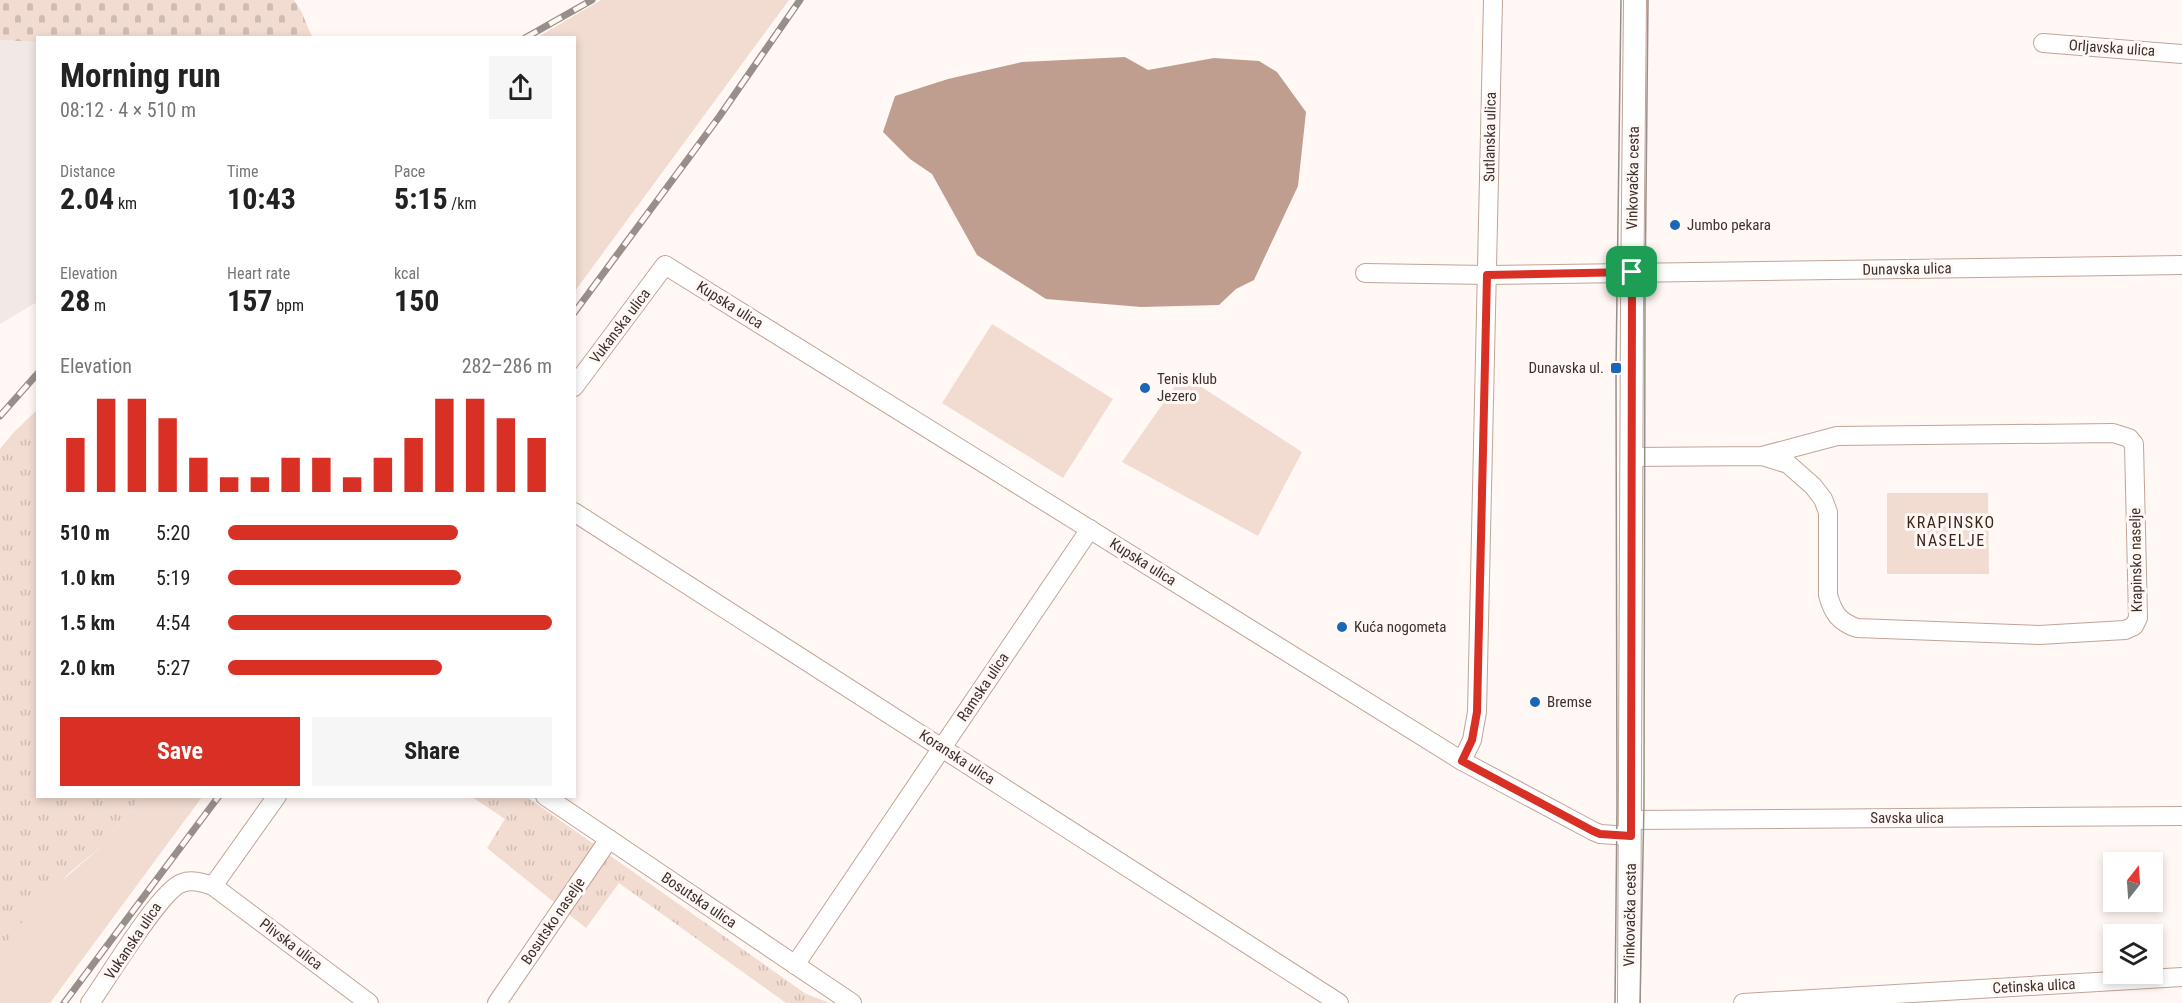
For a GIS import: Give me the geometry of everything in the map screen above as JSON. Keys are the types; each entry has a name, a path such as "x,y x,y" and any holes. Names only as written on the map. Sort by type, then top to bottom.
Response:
{"main road":[{"name":"Vinkovačka cesta","path":"1629,1003 1635,0"}],"street":[{"name":"Sutlanska ulica","path":"1462,761 1472,740 1477,712 1493,0"},
{"name":"Orljavska ulica","path":"2043,43 2182,54"},
{"name":"Vukanska ulica","path":"576,384 665,265"},
{"name":"Kupska ulica","path":"665,265 1462,761 1600,834 1631,828"},
{"name":"Dunavska ulica","path":"1632,272 2182,265"},
{"path":"1365,273 1487,275 1632,272"},
{"name":"Krapinsko naselje","path":"1631,457 1762,456 1837,436 2113,433 2129,438 2134,444 2138,618 2134,626 2125,630 2039,635 1857,628 1846,624 1836,617 1828,595 1828,512 1823,499 1808,480 1788,464 1762,456"},
{"path":"1808,480 1807,465 1815,441"},
{"name":"Koranska ulica","path":"576,513 1339,1003"},
{"name":"Ramska ulica","path":"795,965 1090,529"},
{"path":"213,886 275,798"},
{"name":"Bosutska ulica","path":"548,798 795,965 840,1000"},
{"name":"Savska ulica","path":"1631,828 2182,816"},
{"name":"Bosutsko naselje","path":"497,1003 609,839"},
{"name":"Vukanska ulica","path":"90,1003 161,899 180,883 194,881 213,886"},
{"name":"Plivska ulica","path":"213,886 369,1003"},
{"name":"Cetinska ulica","path":"1743,1003 2182,977"}],"shaded area":[{"path":"0,40 36,42 36,303 0,324"},
{"path":"1125,57 1148,70 1214,58 1259,61 1277,72 1306,112 1298,186 1254,280 1236,289 1219,305 1141,307 1046,299 977,255 932,174 910,159 883,132 895,96 948,79 1022,62"}],"green space":[{"path":"0,0 294,0 312,36 36,36 36,42 0,40"},
{"path":"601,0 789,0 576,290 576,36 540,36"},
{"path":"992,324 1113,399 1063,478 942,403"},
{"path":"1183,375 1302,452 1258,536 1122,462"},
{"path":"36,411 36,798 140,798 104,844 69,873 0,950 0,449"},
{"path":"1887,493 1988,493 1989,574 1887,574"},
{"path":"140,798 201,798 50,1003 0,1003 0,950 40,900 104,844"},
{"path":"474,798 528,798 806,994 830,1003 786,1003 619,883 586,928 487,848 505,819"}],"tram line":[{"path":"1615,1003 1616,368 1621,0"},
{"path":"1640,1003 1644,804 1648,0"}],"railway":[{"path":"529,36 592,0"},
{"path":"576,310 719,117 800,0"},
{"path":"0,416 36,375"},
{"path":"64,1003 218,798"}],"place":[{"name":"Jumbo pekara","path":"1675,225"},
{"name":"Dunavska ul.","path":"1616,368"},
{"name":"Tenis klub Jezero","path":"1145,388"},
{"name":"Kuća nogometa","path":"1342,627"},
{"name":"Bremse","path":"1535,702"}],"district":[{"name":"KRAPINSKO NASELJE","path":"1951,531"}],"route":[{"path":"1632,272 1631,836 1617,836 1593,831 1462,761 1472,740 1477,712 1487,275 1632,272"}]}
